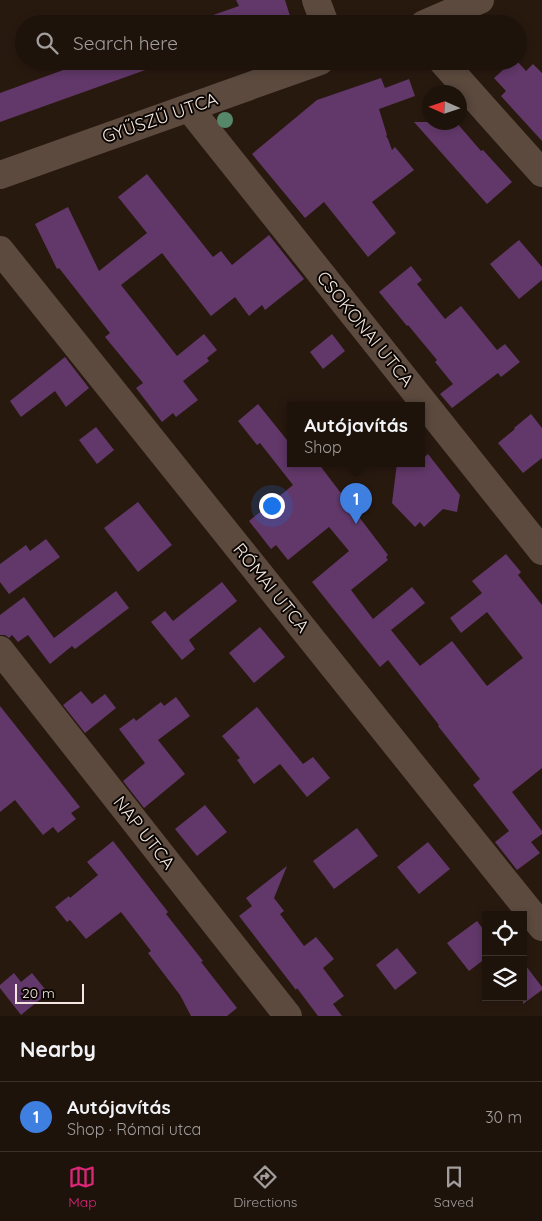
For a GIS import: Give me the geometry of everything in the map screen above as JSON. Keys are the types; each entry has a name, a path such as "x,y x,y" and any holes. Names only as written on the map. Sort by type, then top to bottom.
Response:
{"street":[{"path":"316,0 322,15"},
{"path":"445,15 480,0"},
{"name":"GYŰSZŰ UTCA","path":"0,175 295,70"},
{"path":"450,70 542,172"},
{"name":"CSOKONAI UTCA","path":"189,108 423,402"},
{"name":"RÓMAI UTCA","path":"0,250 542,927"},
{"name":"CSOKONAI UTCA","path":"425,404 542,551"},
{"name":"NAP UTCA","path":"0,650 288,1016"}],"building":[{"path":"236,0 285,0 290,15 213,15 239,6"},
{"path":"533,64 542,73 542,141 501,96 506,91 494,78 503,70 526,71"},
{"path":"63,70 145,70 0,122 0,93"},
{"path":"381,78 385,88 409,79 415,96 379,109 392,150 395,147 414,170 372,202 396,233 368,257 324,202 305,218 252,154 317,100"},
{"path":"414,122 422,122 422,130 463,130 512,182 487,204"},
{"path":"147,174 213,257 221,251 232,265 269,235 304,279 265,310 262,305 249,316 235,297 211,316 162,253 121,285 177,356 204,334 217,350 207,358 209,361 183,381 198,400 176,417 173,413 162,422 136,388 143,383 105,337 110,333 59,268 57,269 35,224 68,207 99,271 147,233 118,197"},
{"path":"519,240 542,267 542,280 519,299 490,264"},
{"path":"411,266 422,280 417,284 445,319 461,306 497,350 505,344 520,362 501,377 498,373 452,408 440,394 453,384 435,362 437,360 379,292"},
{"path":"332,334 345,351 323,369 310,352"},
{"path":"65,357 89,388 66,407 55,391 21,417 10,401"},
{"path":"258,404 287,440 287,467 321,467 388,555 386,557 388,560 351,590 373,619 412,587 425,603 391,630 420,666 452,641 487,686 523,658 487,612 461,633 450,618 482,593 472,581 506,554 521,572 518,575 542,605 542,768 512,792 542,831 542,834 531,842 540,853 517,870 495,842 509,831 473,785 480,779 388,660 380,667 312,582 349,551 329,527 288,560 276,545 271,549 249,521 293,485 260,443 257,445 238,421"},
{"path":"531,414 542,428 542,458 523,473 498,443"},
{"path":"96,427 114,450 97,464 79,440"},
{"path":"428,454 460,495 457,512 443,509 424,527 420,522 415,527 392,503 396,467 425,467 425,457"},
{"path":"138,502 172,545 138,572 104,528"},
{"path":"46,539 60,557 9,594 0,582 0,564 26,545 30,551"},
{"path":"222,582 237,601 189,640 195,649 182,660 151,622 165,611 173,621"},
{"path":"116,591 129,608 75,649 72,646 50,664 28,635 18,642 12,635 9,638 5,635 0,635 0,615 24,597 54,638"},
{"path":"260,627 285,657 254,683 229,653"},
{"path":"81,691 92,704 105,694 116,708 85,733 63,705"},
{"path":"176,697 190,716 158,740 185,774 144,808 123,781 145,763 119,729 134,718 136,721 161,702 164,706"},
{"path":"0,706 80,807 71,813 76,819 58,833 53,827 43,835 15,800 0,812"},
{"path":"257,707 303,764 313,757 330,778 307,797 280,764 254,784 237,760 240,758 222,736"},
{"path":"205,805 227,832 197,856 175,829"},
{"path":"357,828 378,856 334,889 313,861"},
{"path":"113,841 168,912 166,914 237,1008 227,1016 191,1016 180,995 148,953 151,951 121,912 86,939 70,920 67,922 55,907 69,896 70,898 98,875 87,862"},
{"path":"428,842 450,869 419,894 397,867"},
{"path":"287,866 274,898 284,911 280,914 304,946 316,937 334,959 323,968 344,996 333,1004 342,1016 318,1016 239,916 252,906 246,898"},
{"path":"477,921 482,928 482,961 469,971 447,943"},
{"path":"397,948 417,973 395,990 376,965"},
{"path":"527,967 542,987 542,990 523,1004 523,1001 527,1001"},
{"path":"14,973 21,982 32,973 48,993 21,1015 0,988 0,985"}],"place":[{"name":"Autójavítás","path":"356,524"}]}
